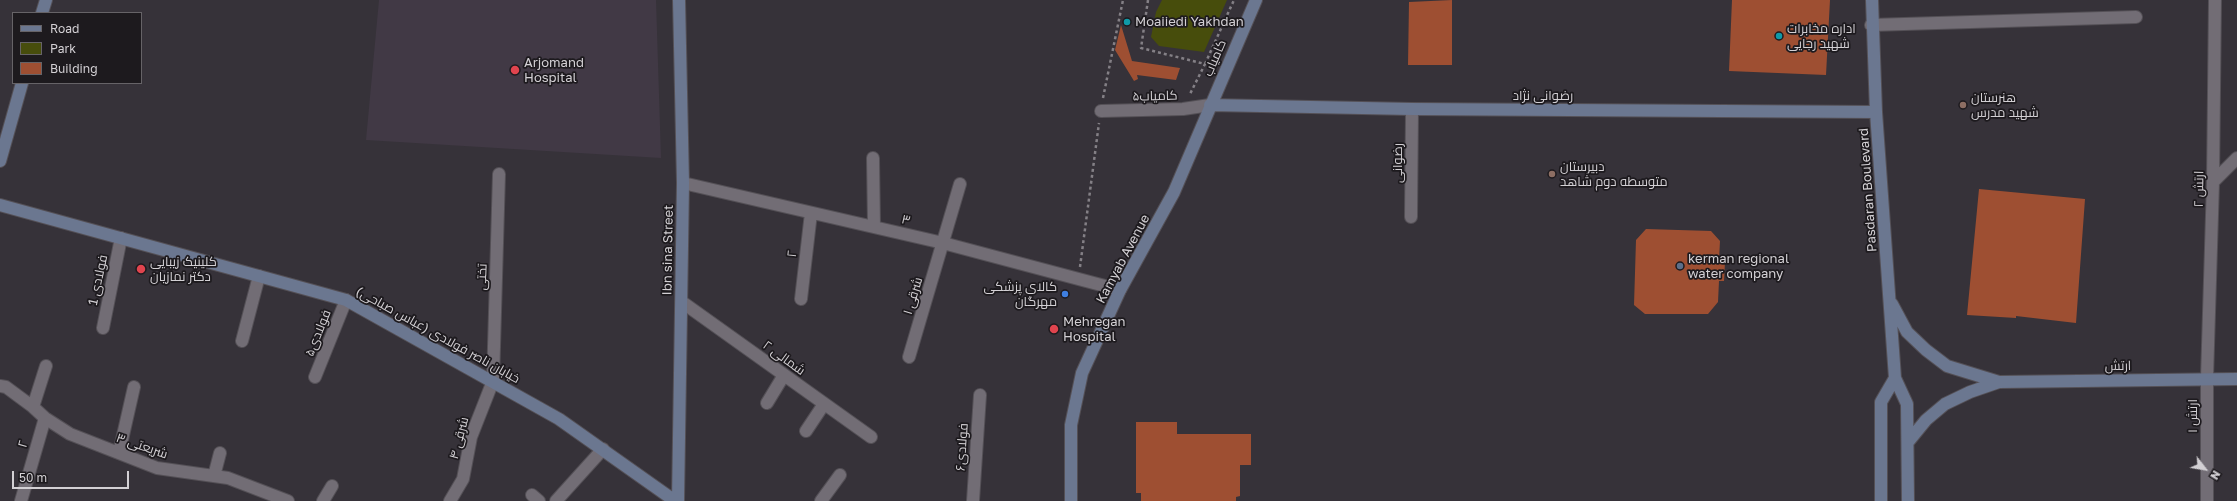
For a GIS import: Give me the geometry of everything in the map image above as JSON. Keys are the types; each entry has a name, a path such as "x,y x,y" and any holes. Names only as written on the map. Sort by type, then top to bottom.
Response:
{"main road":[{"path":"42,12 46,0"},
{"name":"Ibn sina Street","path":"678,501 683,183 679,0"},
{"name":"کامیاب","path":"1210,105 1256,0"},
{"name":"Pasdaran Boulevard","path":"1872,0 1871,25 1876,112 1895,378 1907,404 1908,501"},
{"path":"0,161 22,84"},
{"name":"رضوانی نژاد","path":"1210,105 1412,109 1876,112"},
{"name":"Kamyab Avenue","path":"1071,501 1071,425 1082,373 1120,290 1174,192 1210,105"},
{"name":"خیابان ناصر فولادی (عباس صباحی)","path":"0,205 346,300 559,419 675,501"},
{"path":"1890,300 1907,332 1926,350 1947,366 1999,382"},
{"path":"1881,501 1881,402 1895,378"},
{"name":"ارتش","path":"1999,382 2207,378 2237,379"},
{"path":"1908,442 1926,420 1945,404 1970,392 1999,382"}],"street":[{"name":"ارتش ۲","path":"2207,378 2213,182 2215,0"},
{"path":"1871,25 2136,17"},
{"name":"کامیاب۵","path":"1101,111 1183,109 1210,105"},
{"name":"رضوانی","path":"1411,217 1412,109"},
{"path":"873,158 874,227"},
{"path":"2213,182 2237,158"},
{"name":"تختی","path":"493,381 499,174"},
{"name":"۳","path":"683,183 943,243 1120,290"},
{"name":"۱ شرقی","path":"909,357 960,184"},
{"name":"۲","path":"801,299 810,213"},
{"name":"فولادی 1","path":"103,328 121,238"},
{"path":"242,341 259,276"},
{"name":"فولادی۵","path":"315,377 346,300"},
{"name":"۲ شمالی","path":"682,302 870,437"},
{"path":"33,407 46,366"},
{"path":"767,403 784,375"},
{"name":"ارتش ۱","path":"2207,378 2207,501"},
{"name":"۴ شرقی","path":"450,501 463,480 471,437 493,381"},
{"name":"شریعتی ۳","path":"0,386 6,387 45,418 70,434 157,468 228,478 288,501"},
{"path":"119,453 134,388"},
{"name":"فولادی۶","path":"973,501 980,395"},
{"path":"806,431 824,404"},
{"name":"۲","path":"21,501 45,418"},
{"path":"556,501 603,449"},
{"path":"214,476 220,453"},
{"path":"821,501 840,475"},
{"path":"323,501 332,486"}],"path":[{"path":"1078,279 1101,111 1122,0"},
{"path":"1148,0 1141,48 1205,64"},
{"path":"1183,109 1234,0"}],"shaded area":[{"name":"Arjomand Hospital","path":"379,0 656,0 661,158 366,140"}],"green space":[{"path":"1162,0 1227,0 1204,52 1159,46 1151,37 1156,12"}],"building":[{"path":"1452,0 1452,65 1408,65 1409,2"},
{"name":"اداره مخابرات شهید رجایی","path":"1732,0 1830,0 1826,75 1729,71"},
{"name":"Moaiiedi Yakhdan","path":"1121,25 1132,61 1180,68 1176,80 1137,75 1138,79 1134,81 1115,50"},
{"path":"1979,189 2085,199 2076,323 2016,316 2016,318 1967,315"},
{"path":"1646,229 1711,231 1720,241 1719,260 1725,262 1724,281 1719,281 1718,302 1708,314 1645,314 1634,305 1636,240"},
{"path":"1136,422 1177,422 1177,434 1251,434 1251,465 1240,465 1240,496 1236,497 1236,501 1141,501 1141,493 1136,493"}],"place":[{"name":"Moaiiedi Yakhdan","path":"1127,22"},
{"name":"اداره مخابرات شهید رجایی","path":"1779,36"},
{"name":"Arjomand Hospital","path":"515,70"},
{"name":"هنرستان شهید مدرس","path":"1963,105"},
{"name":"دبیرستان متوسطه دوم شاهد","path":"1552,174"},
{"name":"kerman regional water company","path":"1680,266"},
{"name":"کلینیک زیبایی دکتر نمازیان","path":"141,269"},
{"name":"کالای پزشکی مهرگان","path":"1065,294"},
{"name":"Mehregan Hospital","path":"1054,329"}]}
